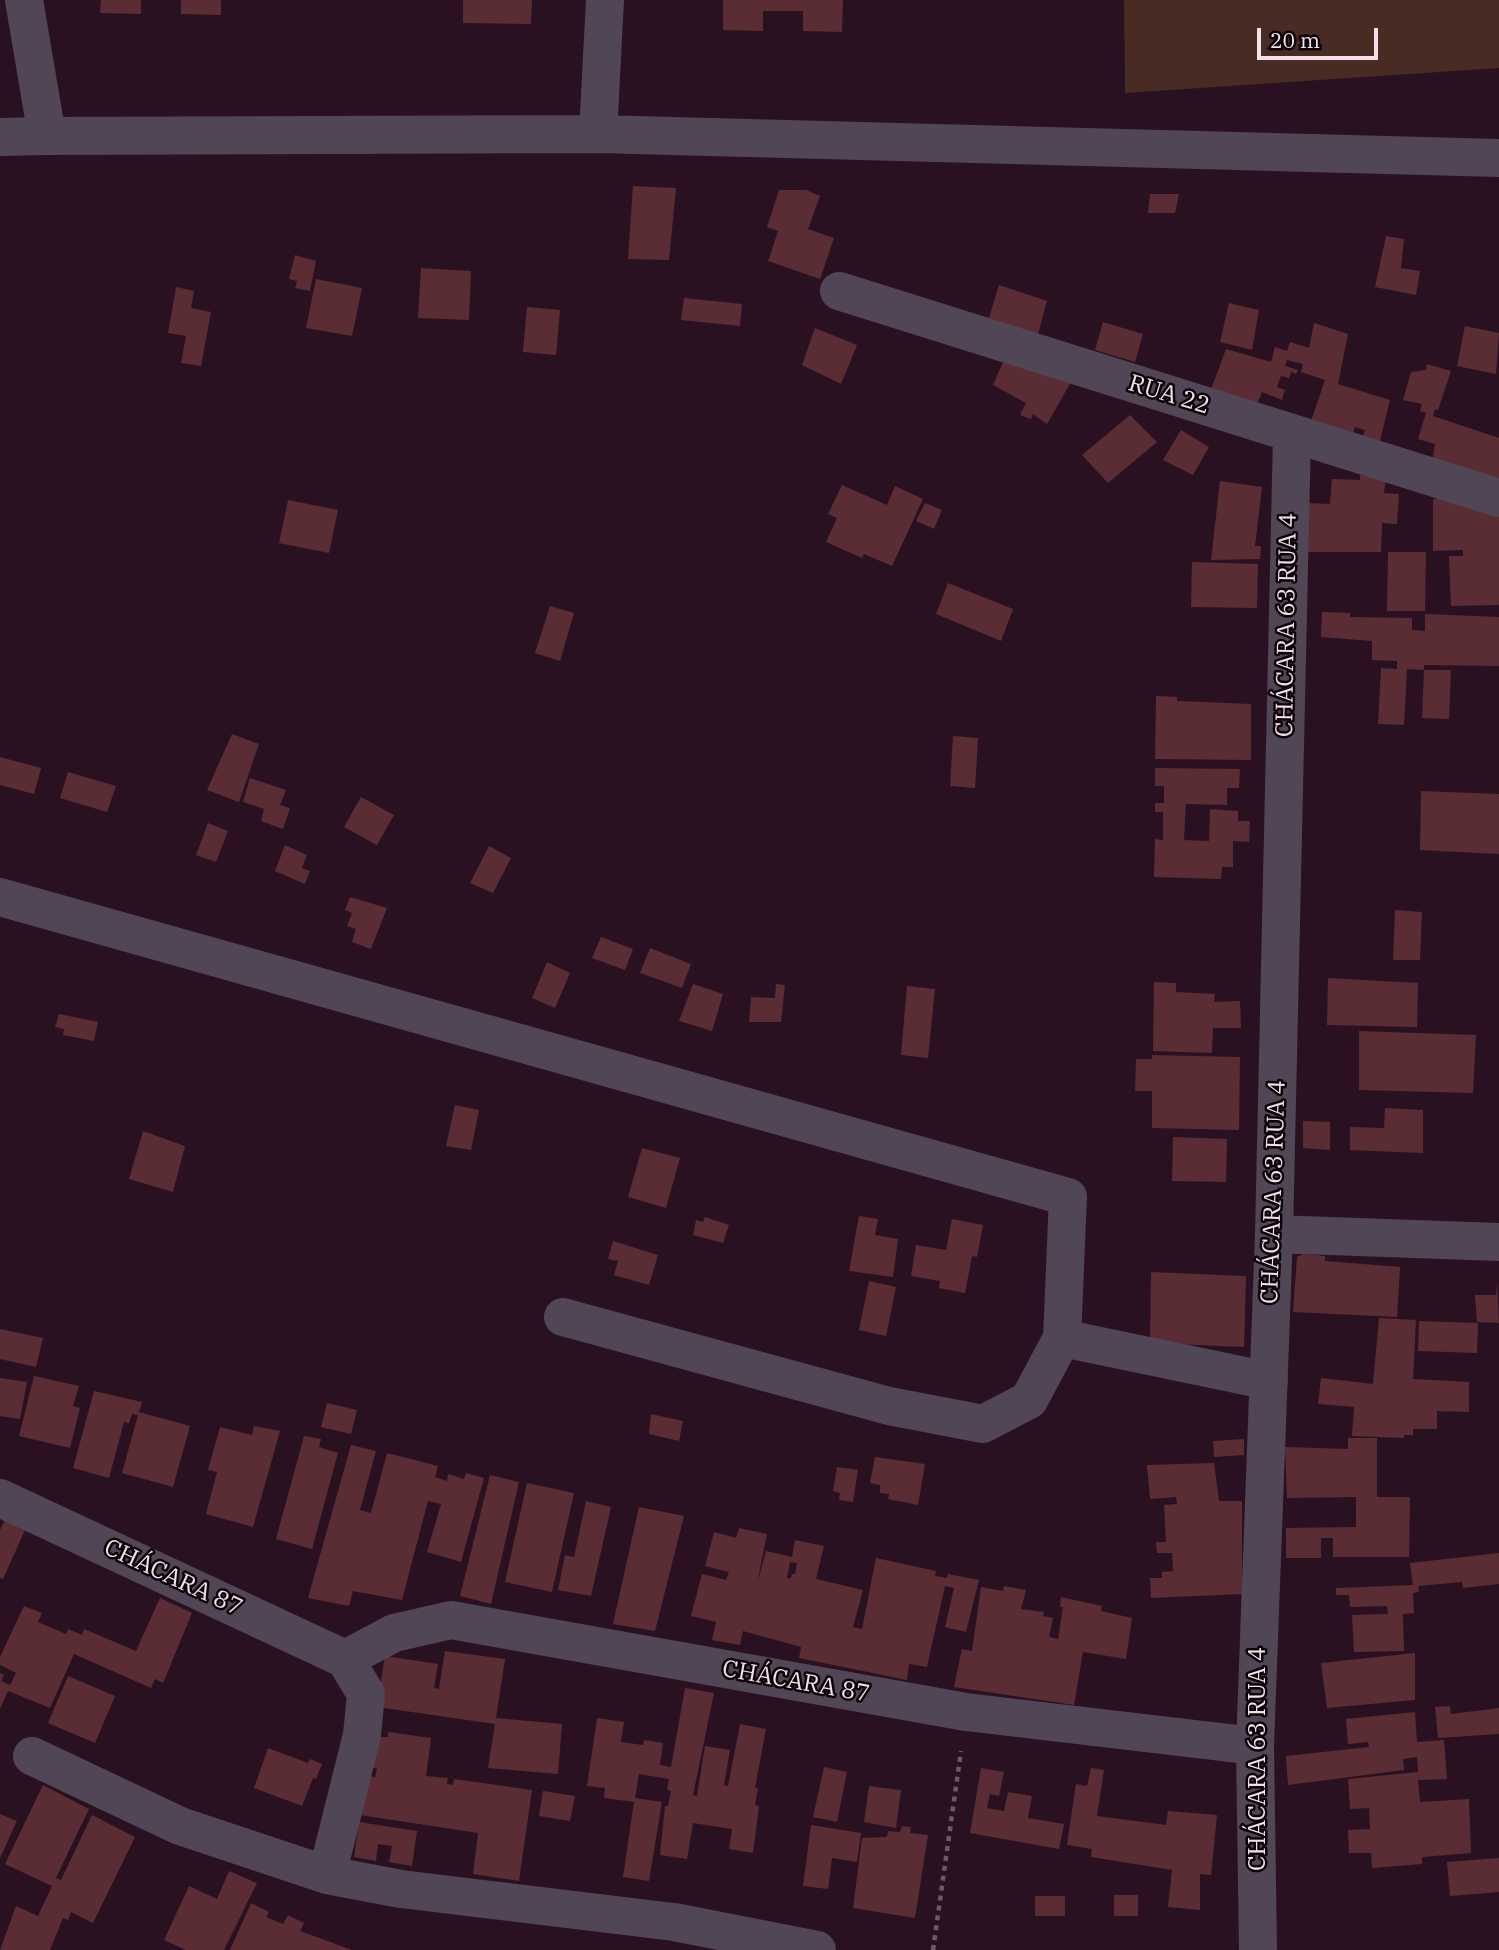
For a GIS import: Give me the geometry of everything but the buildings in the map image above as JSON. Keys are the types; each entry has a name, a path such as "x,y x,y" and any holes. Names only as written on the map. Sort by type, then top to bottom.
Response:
{"street":[{"path":"24,0 47,136"},
{"path":"598,134 605,0"},
{"path":"0,137 598,134 1499,158"},
{"name":"RUA 22","path":"839,291 1499,498"},
{"name":"CHÁCARA 63 RUA 4","path":"1258,1950 1255,1746 1274,1234 1292,434"},
{"path":"0,897 1068,1197 1062,1338 1029,1400 982,1424 889,1405 563,1317"},
{"path":"1274,1234 1499,1242"},
{"path":"1062,1338 1269,1381"},
{"name":"CHÁCARA 87","path":"0,1498 345,1659 394,1633 452,1620 967,1713 1255,1746"},
{"path":"327,1875 362,1735 366,1694 345,1659"},
{"path":"32,1756 180,1826 327,1875 401,1889 674,1922 817,1950"}],"path":[{"path":"933,1950 967,1713"}],"shaded area":[{"path":"1124,0 1499,0 1499,68 1125,93"}]}
